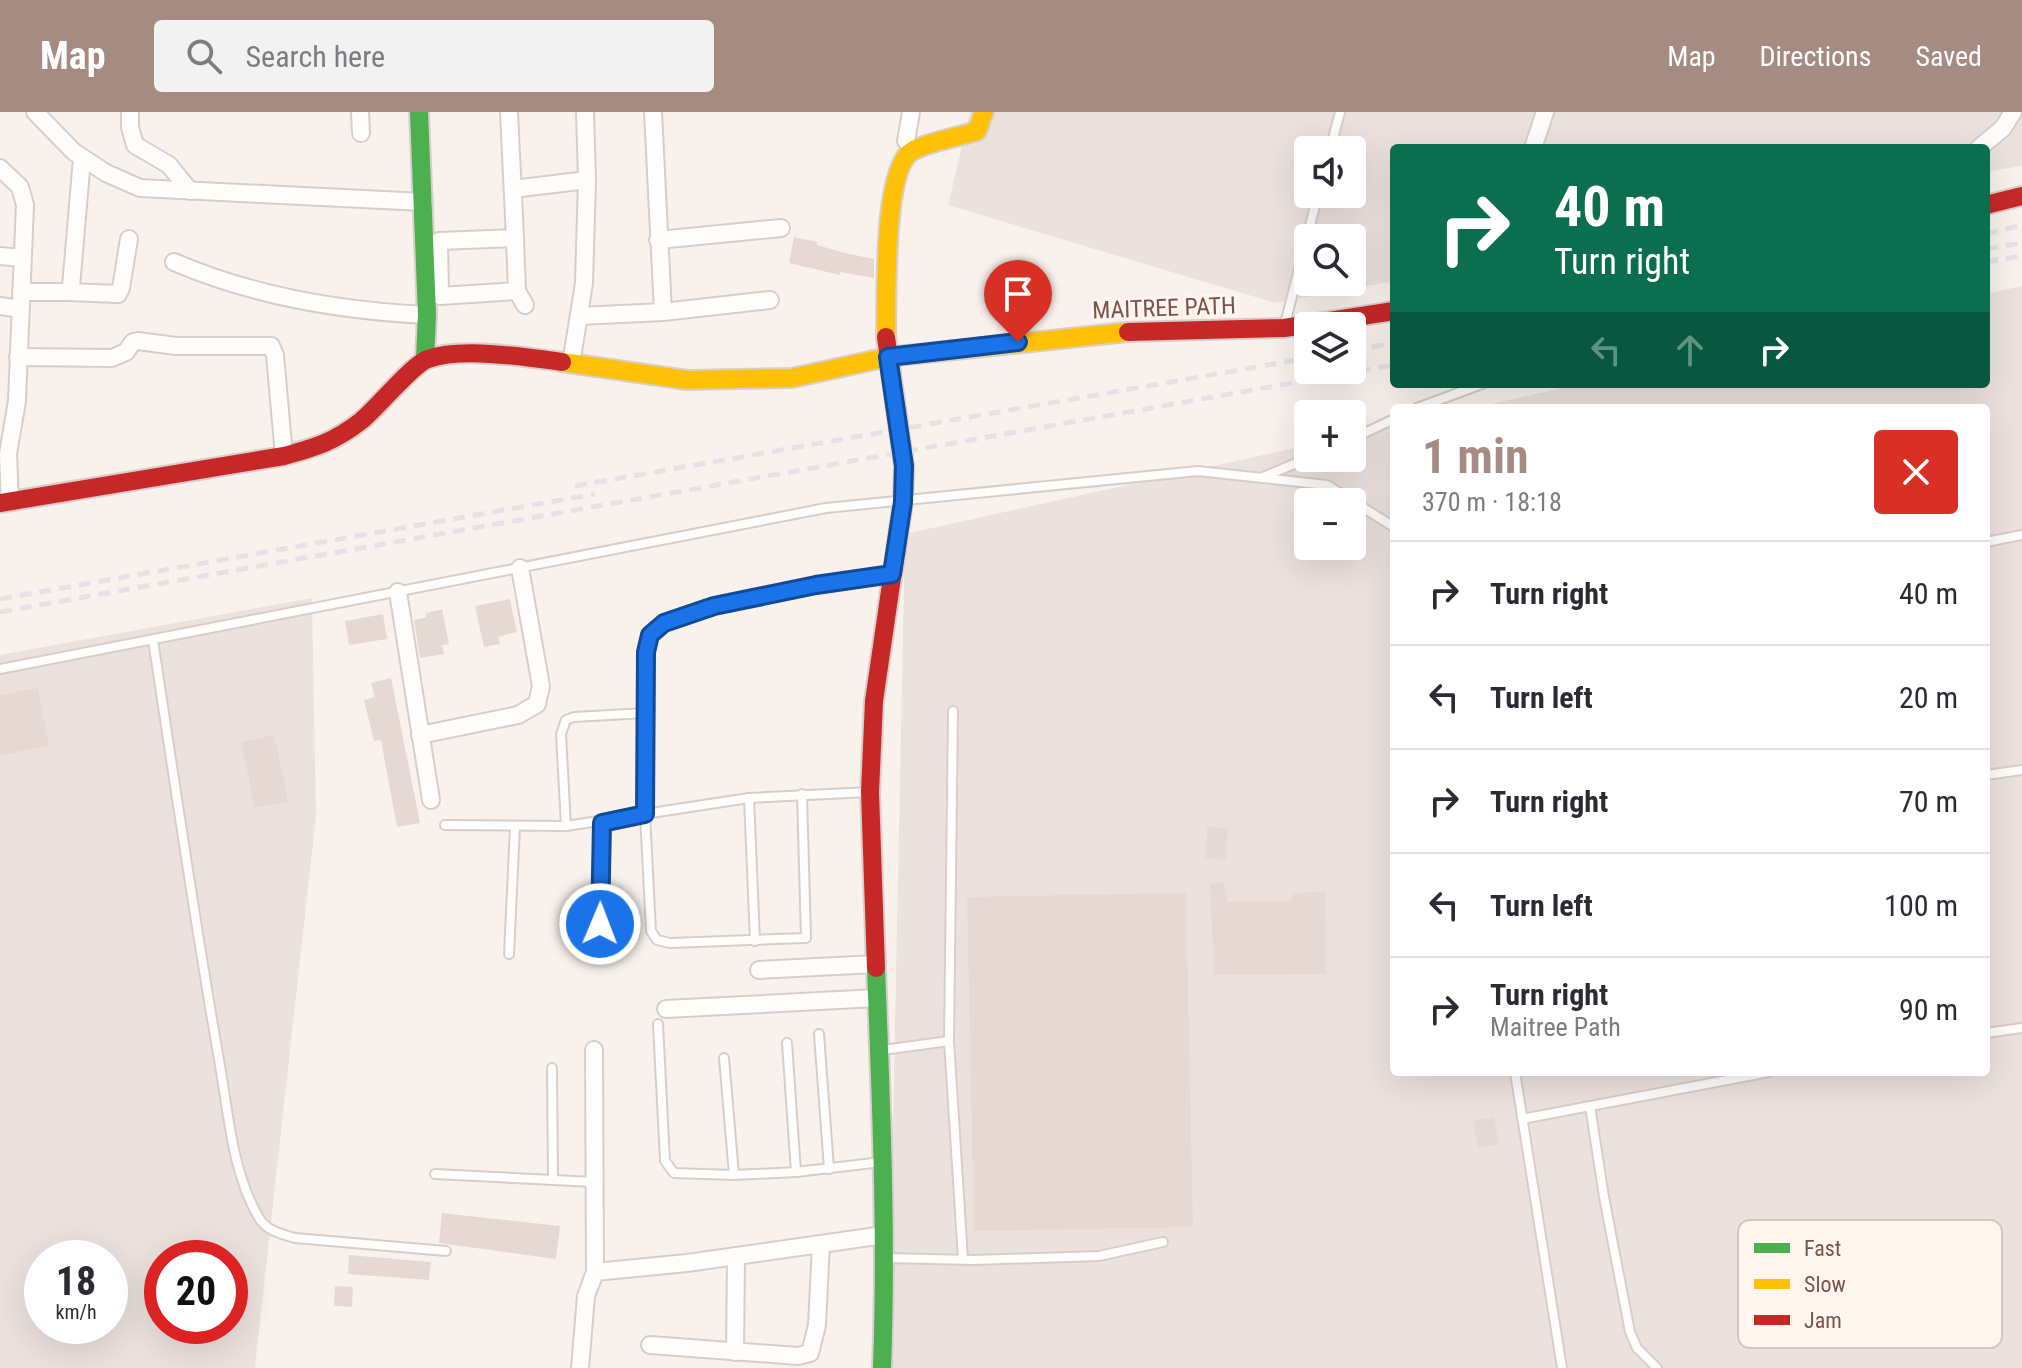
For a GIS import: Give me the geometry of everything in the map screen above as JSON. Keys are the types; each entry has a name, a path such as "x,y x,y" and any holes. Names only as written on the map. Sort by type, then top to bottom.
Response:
{"street":[{"path":"35,112 82,158 140,188 424,202"},
{"path":"130,112 135,145 169,165 190,191"},
{"path":"360,112 361,133"},
{"path":"0,168 14,180 23,196 17,401 8,454 5,502 284,456 330,443 351,428 425,359 427,315 419,112"},
{"path":"509,112 521,298 440,296 439,241 515,238"},
{"path":"571,364 586,254 585,112"},
{"path":"653,112 663,312"},
{"path":"906,141 911,112"},
{"path":"882,1368 885,1258 870,792 874,701 903,502 903,451 886,341 889,217 900,162 912,151 977,131 984,112"},
{"path":"1534,144 1545,112"},
{"path":"1981,144 2003,128 2013,112"},
{"path":"68,292 74,271 82,158"},
{"path":"513,189 587,180"},
{"path":"1990,204 2022,196"},
{"path":"658,240 781,228"},
{"path":"21,292 118,294 129,239"},
{"path":"0,256 22,258"},
{"path":"174,262 205,276 285,296 363,312 427,315"},
{"path":"579,316 663,312 770,300"},
{"path":"0,306 20,309"},
{"name":"MAITREE PATH","path":"425,359 470,355 523,357 687,380 792,378 888,357 1104,333 1284,328 1390,312"},
{"path":"18,357 112,358 126,352 133,342 138,341 176,346 271,346 275,349 284,456"},
{"path":"420,735 518,715 537,704 541,686 520,568"},
{"path":"398,592 431,800"},
{"path":"759,970 877,964"},
{"path":"662,1016 877,998"},
{"path":"580,1368 586,1296 595,1272 594,1050"},
{"path":"595,1272 884,1235"},
{"path":"650,1345 735,1352 777,1361 805,1355 813,1347 821,1244"},
{"path":"735,1352 736,1256"}],"lane":[{"path":"1334,136 1340,112"},
{"path":"1284,328 1314,208"},
{"path":"1428,404 1471,388"},
{"path":"1366,432 1390,421"},
{"path":"1261,478 1294,464"},
{"path":"0,669 826,508 1198,471 1327,485 1390,524"},
{"path":"1990,541 2022,535"},
{"path":"802,794 806,938 670,943 657,940 651,931 645,814 646,652 650,635 664,623 714,606 816,585 892,574"},
{"path":"153,640 206,985 238,1163 252,1204 261,1222 274,1232 295,1238 446,1251"},
{"path":"953,711 949,1041 963,1259"},
{"path":"566,826 561,734 566,720 646,713"},
{"path":"1990,774 2022,770"},
{"path":"445,825 566,826 602,823 749,798 870,792"},
{"path":"749,798 755,941"},
{"path":"600,924 602,823"},
{"path":"509,954 515,827"},
{"path":"662,1016 664,1151 668,1169 674,1173 684,1176 796,1172 882,1162"},
{"path":"1990,1032 2022,1028"},
{"path":"819,1034 829,1169"},
{"path":"878,1050 949,1041"},
{"path":"787,1043 796,1172"},
{"path":"724,1058 734,1175"},
{"path":"552,1068 553,1180"},
{"path":"1516,1076 1562,1368"},
{"path":"1522,1119 1748,1076"},
{"path":"1590,1106 1630,1332 1637,1348 1657,1368"},
{"path":"435,1174 595,1182"},
{"path":"885,1258 1099,1256 1163,1242"}],"shaded area":[{"path":"970,112 2022,112 2022,166 1990,171 1990,144 1390,144 1390,282 1366,286 1366,224 1294,224 1294,296 1313,296 1275,303 948,205"},
{"path":"2022,286 2022,1368 888,1368 905,534 1294,448 1294,472 1366,472 1366,432 1390,427 1390,1076 1990,1076 1990,404 1491,404 1563,388 1990,388 1990,293"},
{"path":"312,598 316,816 255,1368 0,1368 0,655"}],"building":[{"path":"794,237 874,259 874,278 840,272 840,275 789,263"},
{"path":"510,599 517,632 498,637 500,644 484,647 475,606"},
{"path":"442,609 449,644 442,645 444,654 420,658 414,620"},
{"path":"383,614 387,639 349,645 345,621"},
{"path":"391,678 420,823 397,827 381,740 374,741 364,700 375,697 371,683"},
{"path":"38,688 49,746 0,755 0,695"},
{"path":"274,735 288,801 255,808 241,742"},
{"path":"1207,827 1228,828 1226,860 1205,858"},
{"path":"1223,881 1228,902 1292,901 1292,893 1325,892 1326,974 1214,975 1210,884"},
{"path":"1186,893 1193,1227 974,1231 967,897"},
{"path":"1494,1117 1499,1144 1478,1148 1473,1120"},
{"path":"442,1213 560,1226 556,1259 439,1243"},
{"path":"349,1255 431,1262 429,1280 348,1274"},
{"path":"335,1286 353,1287 352,1307 334,1306"}],"railway":[{"path":"1990,233 2022,225"},
{"path":"1990,248 2022,243"},
{"path":"1990,261 2022,256"},
{"path":"1366,348 1390,344"},
{"path":"575,486 1294,360"},
{"path":"0,612 1390,366"},
{"path":"0,599 595,494"}],"traffic: fast":[{"path":"419,112 427,315 425,359"},
{"path":"876,968 884,1218 882,1368"}],"traffic: slow":[{"path":"886,337 888,238 895,183 902,163 919,148 977,131 984,112"},
{"path":"562,362 687,380 792,378 888,357 1128,332"}],"traffic: jam":[{"path":"1990,204 2022,196"},
{"path":"1128,332 1284,328 1390,312"},
{"path":"876,968 870,792 874,701 903,502 904,466 886,337"},
{"path":"0,503 284,456 315,447 361,421 422,362 442,355 494,354 562,362"}],"route":[{"path":"600,924 602,823 645,814 646,652 650,635 664,623 714,606 816,585 892,574 903,502 904,466 888,357 1018,342"}]}
